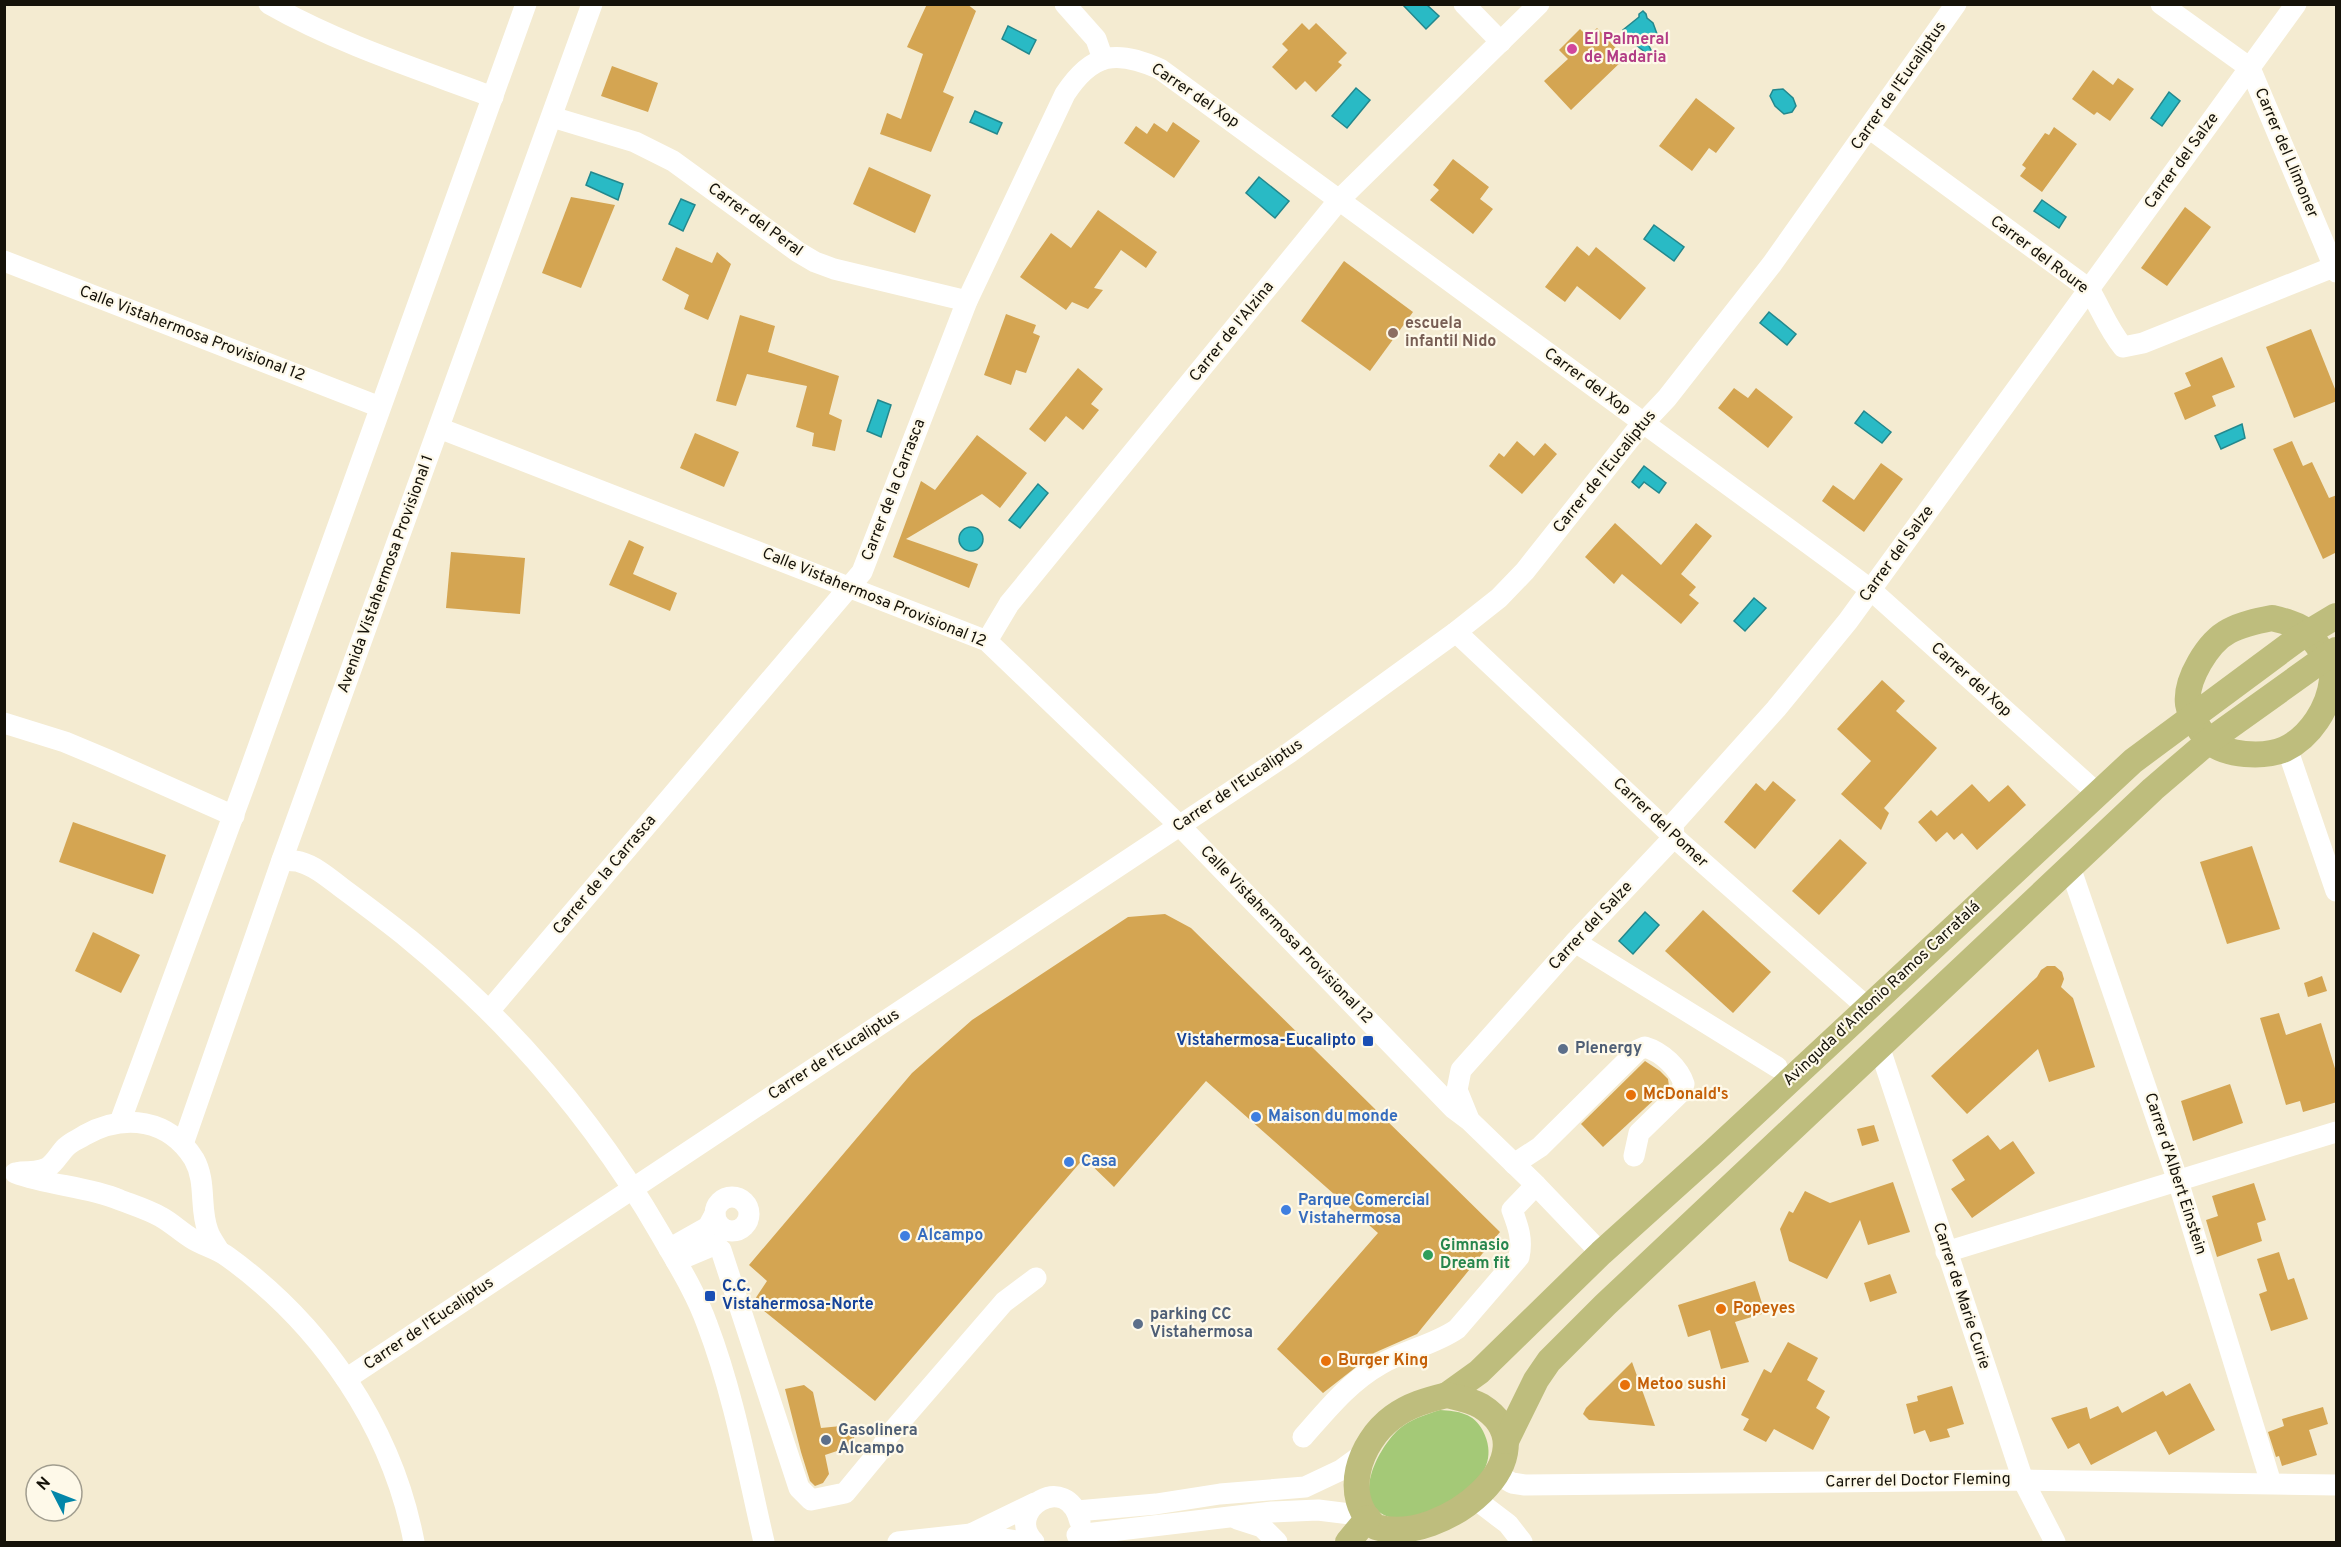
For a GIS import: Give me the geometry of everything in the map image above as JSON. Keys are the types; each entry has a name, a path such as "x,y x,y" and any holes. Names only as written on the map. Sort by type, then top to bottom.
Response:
{"main road":[{"name":"Avinguda d'Antonio Ramos Carratalá","path":"1447,1395 1479,1372 1601,1253 2133,761 2309,632 2337,616"},
{"path":"2272,618 2294,623 2309,632 2331,653 2333,669 2331,691 2322,714 2307,732 2287,748 2274,753 2237,754 2221,749 2209,741 2188,704 2189,690 2197,665 2211,646 2226,632 2248,623 2272,618"},
{"path":"1506,1441 1494,1417 1472,1401 1447,1395 1409,1407 1375,1434 1363,1454 1356,1483 1360,1506 1367,1517 1388,1535 1402,1541 1440,1533 1463,1522 1483,1504 1500,1476 1506,1441 1536,1380 1549,1361 1879,1046 2153,789 2209,741 2331,653"},
{"path":"1348,1542 1367,1517"}],"street":[{"path":"269,4 290,16 369,51 493,97"},
{"path":"120,1122 234,816 526,4"},
{"name":"Avenida Vistahermosa Provisional 1","path":"183,1144 282,860 592,4"},
{"path":"1065,4 1096,39 1104,59"},
{"path":"1464,4 1501,42"},
{"name":"Carrer de l'Alzina","path":"987,641 1010,604 1339,200 1539,4"},
{"name":"Carrer de l'Eucaliptus","path":"346,1379 1289,753 1456,632 1499,598 1525,571 1643,423 1667,398 1772,264 1956,4"},
{"path":"2160,4 2250,68"},
{"name":"Carrer del Salze","path":"1461,1070 1575,942 1674,837 1673,824 1776,709 1871,590 2296,4"},
{"name":"Carrer del Xop","path":"1104,59 1139,59 1160,69 1871,590 2097,794"},
{"name":"Carrer de la Carrasca","path":"489,1011 862,572 968,301 1065,94 1078,74 1090,64 1104,59"},
{"name":"Carrer del Llimoner","path":"2250,68 2336,269"},
{"name":"Carrer del Peral","path":"552,117 635,142 674,161 815,262 834,269 968,301"},
{"name":"Carrer del Roure","path":"1869,128 2089,289 2110,331 2123,347 2143,343 2336,269"},
{"name":"Calle Vistahermosa Provisional 12","path":"4,261 380,406"},
{"name":"Calle Vistahermosa Provisional 12","path":"439,428 987,641 1180,826 1453,1108 1470,1120 1601,1253"},
{"name":"Carrer del Pomer","path":"1456,632 1674,837 1868,1008"},
{"path":"4,723 65,742 234,816"},
{"path":"2287,748 2337,891"},
{"path":"282,860 300,862 319,871 436,961 528,1050 564,1092 633,1188 673,1255 706,1321 728,1387 742,1440 764,1542"},
{"name":"Carrer d'Albert Einstein","path":"2070,867 2178,1181 2271,1483"},
{"path":"1575,942 1777,1067"},
{"name":"Carrer de Marie Curie","path":"1879,1046 2023,1480 2055,1542"},
{"path":"1514,1164 1540,1147 1638,1050 1645,1047 1655,1050 1681,1073 1684,1084 1680,1093 1638,1133 1634,1156"},
{"name":"Calle Vistahermosa Provisional 12","path":"1411,1063 1430,1074 1440,1075 1461,1070"},
{"name":"Calle Vistahermosa Provisional 12","path":"1461,1070 1457,1080 1457,1090 1470,1120"},
{"path":"10,1172 41,1170 50,1166 66,1147 100,1127 120,1122 143,1122 165,1130 183,1144 195,1161 202,1180 207,1231 219,1251"},
{"path":"1946,1252 2337,1132"},
{"path":"82,1137 69,1161 69,1171 87,1188"},
{"path":"10,1172 58,1185 87,1188 161,1217 181,1221 196,1212 203,1192"},
{"path":"1303,1437 1344,1390 1361,1377 1380,1364 1407,1351 1446,1337 1457,1329 1519,1257 1520,1234 1512,1210 1536,1185"},
{"path":"673,1255 708,1227 715,1214"},
{"path":"161,1217 193,1240 219,1251 281,1300 318,1340 365,1407 393,1470 414,1542"},
{"path":"673,1255 714,1245 721,1250 799,1488 811,1500 845,1493 875,1443 889,1435 1004,1302 1036,1278"},
{"path":"1077,1511 1156,1504 1220,1494 1305,1487 1341,1470 1363,1454"},
{"name":"Carrer del Doctor Fleming","path":"1500,1476 1512,1483 1525,1485 2023,1480 2337,1485"},
{"path":"972,1534 1052,1497 1061,1498 1070,1503 1077,1511 1080,1523 1075,1539 1227,1516 1318,1510 1367,1517"},
{"path":"1034,1542 1026,1530 1026,1520 1029,1510 1035,1503"},
{"path":"1483,1504 1508,1524 1522,1542"},
{"path":"1227,1516 1262,1527 1277,1542"},
{"path":"898,1542 972,1534 1023,1542"}],"green space":[{"path":"1440,1410 1465,1414 1475,1420 1483,1431 1488,1447 1487,1462 1482,1474 1460,1496 1421,1522 1384,1515 1375,1507 1370,1497 1369,1485 1383,1448 1403,1426"}],"water":[{"path":"1403,5 1427,5 1439,16 1426,29"},
{"path":"1643,11 1653,23 1657,34 1647,54 1622,33"},
{"path":"1008,26 1036,40 1029,54 1002,39"},
{"path":"1356,88 1370,100 1347,128 1332,116"},
{"path":"1783,89 1793,98 1796,106 1792,112 1784,114 1775,106 1770,96 1773,90"},
{"path":"2169,92 2180,101 2162,126 2151,118"},
{"path":"975,111 1002,123 997,134 970,122"},
{"path":"591,172 623,184 618,200 586,185"},
{"path":"1259,177 1289,201 1275,218 1246,193"},
{"path":"681,199 695,205 683,231 669,224"},
{"path":"2042,200 2066,217 2059,228 2034,211"},
{"path":"1654,225 1684,247 1674,261 1644,239"},
{"path":"1769,312 1796,334 1787,345 1760,323"},
{"path":"878,400 891,405 881,437 867,431"},
{"path":"1864,411 1891,432 1882,443 1855,423"},
{"path":"2242,424 2245,438 2221,449 2215,436"},
{"path":"1644,466 1666,483 1659,493 1644,482 1639,488 1632,482"},
{"path":"1038,484 1048,493 1020,528 1009,520"},
{"path":"971,527 980,530 983,539 980,548 971,551 962,548 959,539 962,530"},
{"path":"1754,598 1766,608 1745,631 1734,621"},
{"path":"1645,912 1659,925 1633,954 1619,941"}],"building":[{"path":"927,4 967,4 976,11 943,92 954,97 931,152 880,134 887,113 901,119 923,54 907,47"},
{"path":"1302,23 1309,30 1316,23 1347,53 1338,62 1342,65 1316,92 1305,81 1296,90 1272,67 1288,50 1282,44"},
{"path":"1597,28 1625,58 1571,110 1544,81 1568,59 1559,50 1580,29 1588,37"},
{"path":"612,66 658,83 648,112 601,96"},
{"path":"2093,70 2113,85 2118,78 2134,89 2110,121 2097,112 2094,115 2072,99"},
{"path":"1696,98 1735,128 1716,153 1709,148 1692,171 1659,146"},
{"path":"1173,122 1200,141 1174,178 1124,143 1136,126 1147,134 1154,123 1167,132"},
{"path":"2054,127 2077,144 2042,192 2020,176 2026,168 2022,165 2045,133 2049,135"},
{"path":"1453,159 1489,187 1480,199 1493,209 1473,234 1430,200 1439,190 1433,185"},
{"path":"869,167 931,195 915,233 853,204"},
{"path":"571,197 615,205 581,288 542,273"},
{"path":"2185,207 2211,227 2167,286 2141,268"},
{"path":"1098,210 1157,252 1146,268 1121,250 1094,288 1103,290 1088,309 1072,302 1066,310 1020,277 1051,233 1071,248"},
{"path":"1577,246 1589,256 1596,247 1646,288 1620,320 1577,286 1565,302 1545,287"},
{"path":"676,247 712,263 717,252 731,264 708,320 684,309 689,295 662,280"},
{"path":"1344,261 1413,312 1370,371 1301,321"},
{"path":"1006,314 1036,325 1033,333 1040,336 1026,373 1016,370 1011,385 984,375"},
{"path":"740,315 775,326 768,352 839,376 829,414 842,420 835,451 812,446 814,433 796,427 807,386 747,374 736,406 716,401"},
{"path":"2311,329 2337,394 2337,401 2294,418 2266,347"},
{"path":"2222,357 2235,387 2212,396 2216,406 2185,420 2174,393 2191,386 2185,373"},
{"path":"1078,368 1103,389 1091,404 1099,410 1083,430 1066,416 1045,442 1029,429"},
{"path":"1734,388 1748,398 1756,388 1793,417 1768,448 1718,408"},
{"path":"695,433 739,452 724,487 680,468"},
{"path":"977,435 1027,473 1000,508 982,494 906,539 978,564 969,588 893,557 921,481 935,490"},
{"path":"1517,441 1534,456 1545,443 1557,454 1522,494 1489,466 1499,453 1504,457"},
{"path":"2292,441 2303,466 2312,462 2329,498 2337,495 2337,552 2323,559 2273,449"},
{"path":"1881,463 1903,479 1864,532 1822,501 1833,485 1854,500"},
{"path":"1615,523 1661,565 1696,523 1712,536 1681,574 1696,587 1689,595 1699,603 1681,624 1622,574 1614,584 1585,557"},
{"path":"629,540 644,547 633,574 677,593 670,611 609,585"},
{"path":"451,552 525,558 520,614 446,608"},
{"path":"1882,680 1905,701 1896,711 1937,748 1884,808 1889,813 1881,830 1841,794 1871,761 1837,729"},
{"path":"1773,781 1796,800 1755,849 1724,822 1756,783 1765,791"},
{"path":"1972,784 1989,802 2008,785 2026,805 1977,850 1962,833 1954,840 1947,832 1936,842 1918,822 1931,810 1937,816"},
{"path":"73,822 166,855 153,894 59,862"},
{"path":"1840,839 1867,863 1819,915 1792,891"},
{"path":"2252,846 2280,929 2227,944 2200,862"},
{"path":"1703,910 1771,972 1733,1013 1665,951"},
{"path":"1165,914 1191,928 1500,1232 1417,1334 1374,1353 1323,1393 1277,1349 1378,1233 1206,1081 1114,1187 1084,1158 875,1401 753,1302 767,1281 749,1265 912,1073 972,1020 1128,917"},
{"path":"93,932 140,955 121,993 75,971"},
{"path":"2047,966 2055,966 2062,972 2064,979 2061,987 2073,998 2095,1067 2049,1082 2038,1049 1967,1114 1931,1076"},
{"path":"2322,976 2327,991 2308,997 2304,983"},
{"path":"2279,1013 2286,1035 2321,1023 2337,1075 2337,1102 2303,1112 2300,1101 2286,1105 2260,1018"},
{"path":"1645,1061 1668,1079 1669,1086 1603,1147 1581,1124"},
{"path":"2230,1084 2243,1123 2193,1141 2181,1101"},
{"path":"1874,1125 1879,1141 1862,1146 1857,1129"},
{"path":"1988,1135 2000,1150 2013,1141 2035,1173 1972,1218 1951,1189 1965,1180 1952,1160"},
{"path":"1893,1182 1910,1232 1868,1245 1860,1220 1827,1279 1789,1261 1780,1229 1789,1211 1793,1213 1805,1191 1830,1203"},
{"path":"2254,1183 2266,1220 2257,1223 2262,1241 2217,1257 2206,1220 2218,1216 2212,1196"},
{"path":"2279,1252 2288,1280 2294,1278 2308,1319 2271,1331 2259,1294 2267,1291 2257,1259"},
{"path":"1890,1274 1897,1293 1870,1302 1864,1283"},
{"name":"Popeyes","path":"1755,1281 1765,1313 1735,1322 1749,1362 1721,1369 1710,1330 1688,1337 1678,1305"},
{"path":"1788,1342 1818,1358 1807,1380 1825,1391 1816,1408 1830,1417 1813,1450 1774,1429 1766,1442 1743,1430 1749,1419 1741,1415 1764,1369 1771,1373"},
{"name":"Metoo sushi","path":"1632,1362 1655,1426 1589,1420 1583,1414 1586,1408"},
{"path":"2190,1383 2215,1430 2169,1455 2156,1431 2091,1465 2079,1443 2068,1449 2051,1418 2087,1407 2090,1419 2118,1406 2122,1413 2163,1391 2166,1396"},
{"name":"Gasolinera Alcampo","path":"804,1385 813,1392 821,1428 851,1425 855,1434 852,1446 825,1455 829,1474 823,1483 815,1486 810,1481 801,1452 785,1389"},
{"path":"1952,1386 1964,1424 1947,1429 1950,1437 1930,1442 1925,1430 1914,1434 1906,1404 1918,1401 1917,1396"},
{"path":"2323,1407 2328,1424 2309,1430 2317,1455 2282,1466 2279,1456 2276,1457 2268,1432 2284,1426 2282,1419"}],"place":[{"name":"El Palmeral de Madaria","path":"1572,49"},
{"name":"escuela infantil Nido","path":"1393,333"},
{"name":"Vistahermosa-Eucalipto","path":"1368,1041"},
{"name":"Plenergy","path":"1563,1049"},
{"name":"McDonald's","path":"1631,1095"},
{"name":"Maison du monde","path":"1256,1117"},
{"name":"Casa","path":"1069,1162"},
{"name":"Parque Comercial Vistahermosa","path":"1286,1210"},
{"name":"Alcampo","path":"905,1236"},
{"name":"Gimnasio Dream fit","path":"1428,1255"},
{"name":"C.C. Vistahermosa-Norte","path":"710,1296"},
{"name":"Popeyes","path":"1721,1309"},
{"name":"parking CC Vistahermosa","path":"1138,1324"},
{"name":"Burger King","path":"1326,1361"},
{"name":"Metoo sushi","path":"1625,1385"},
{"name":"Gasolinera Alcampo","path":"826,1440"}]}
